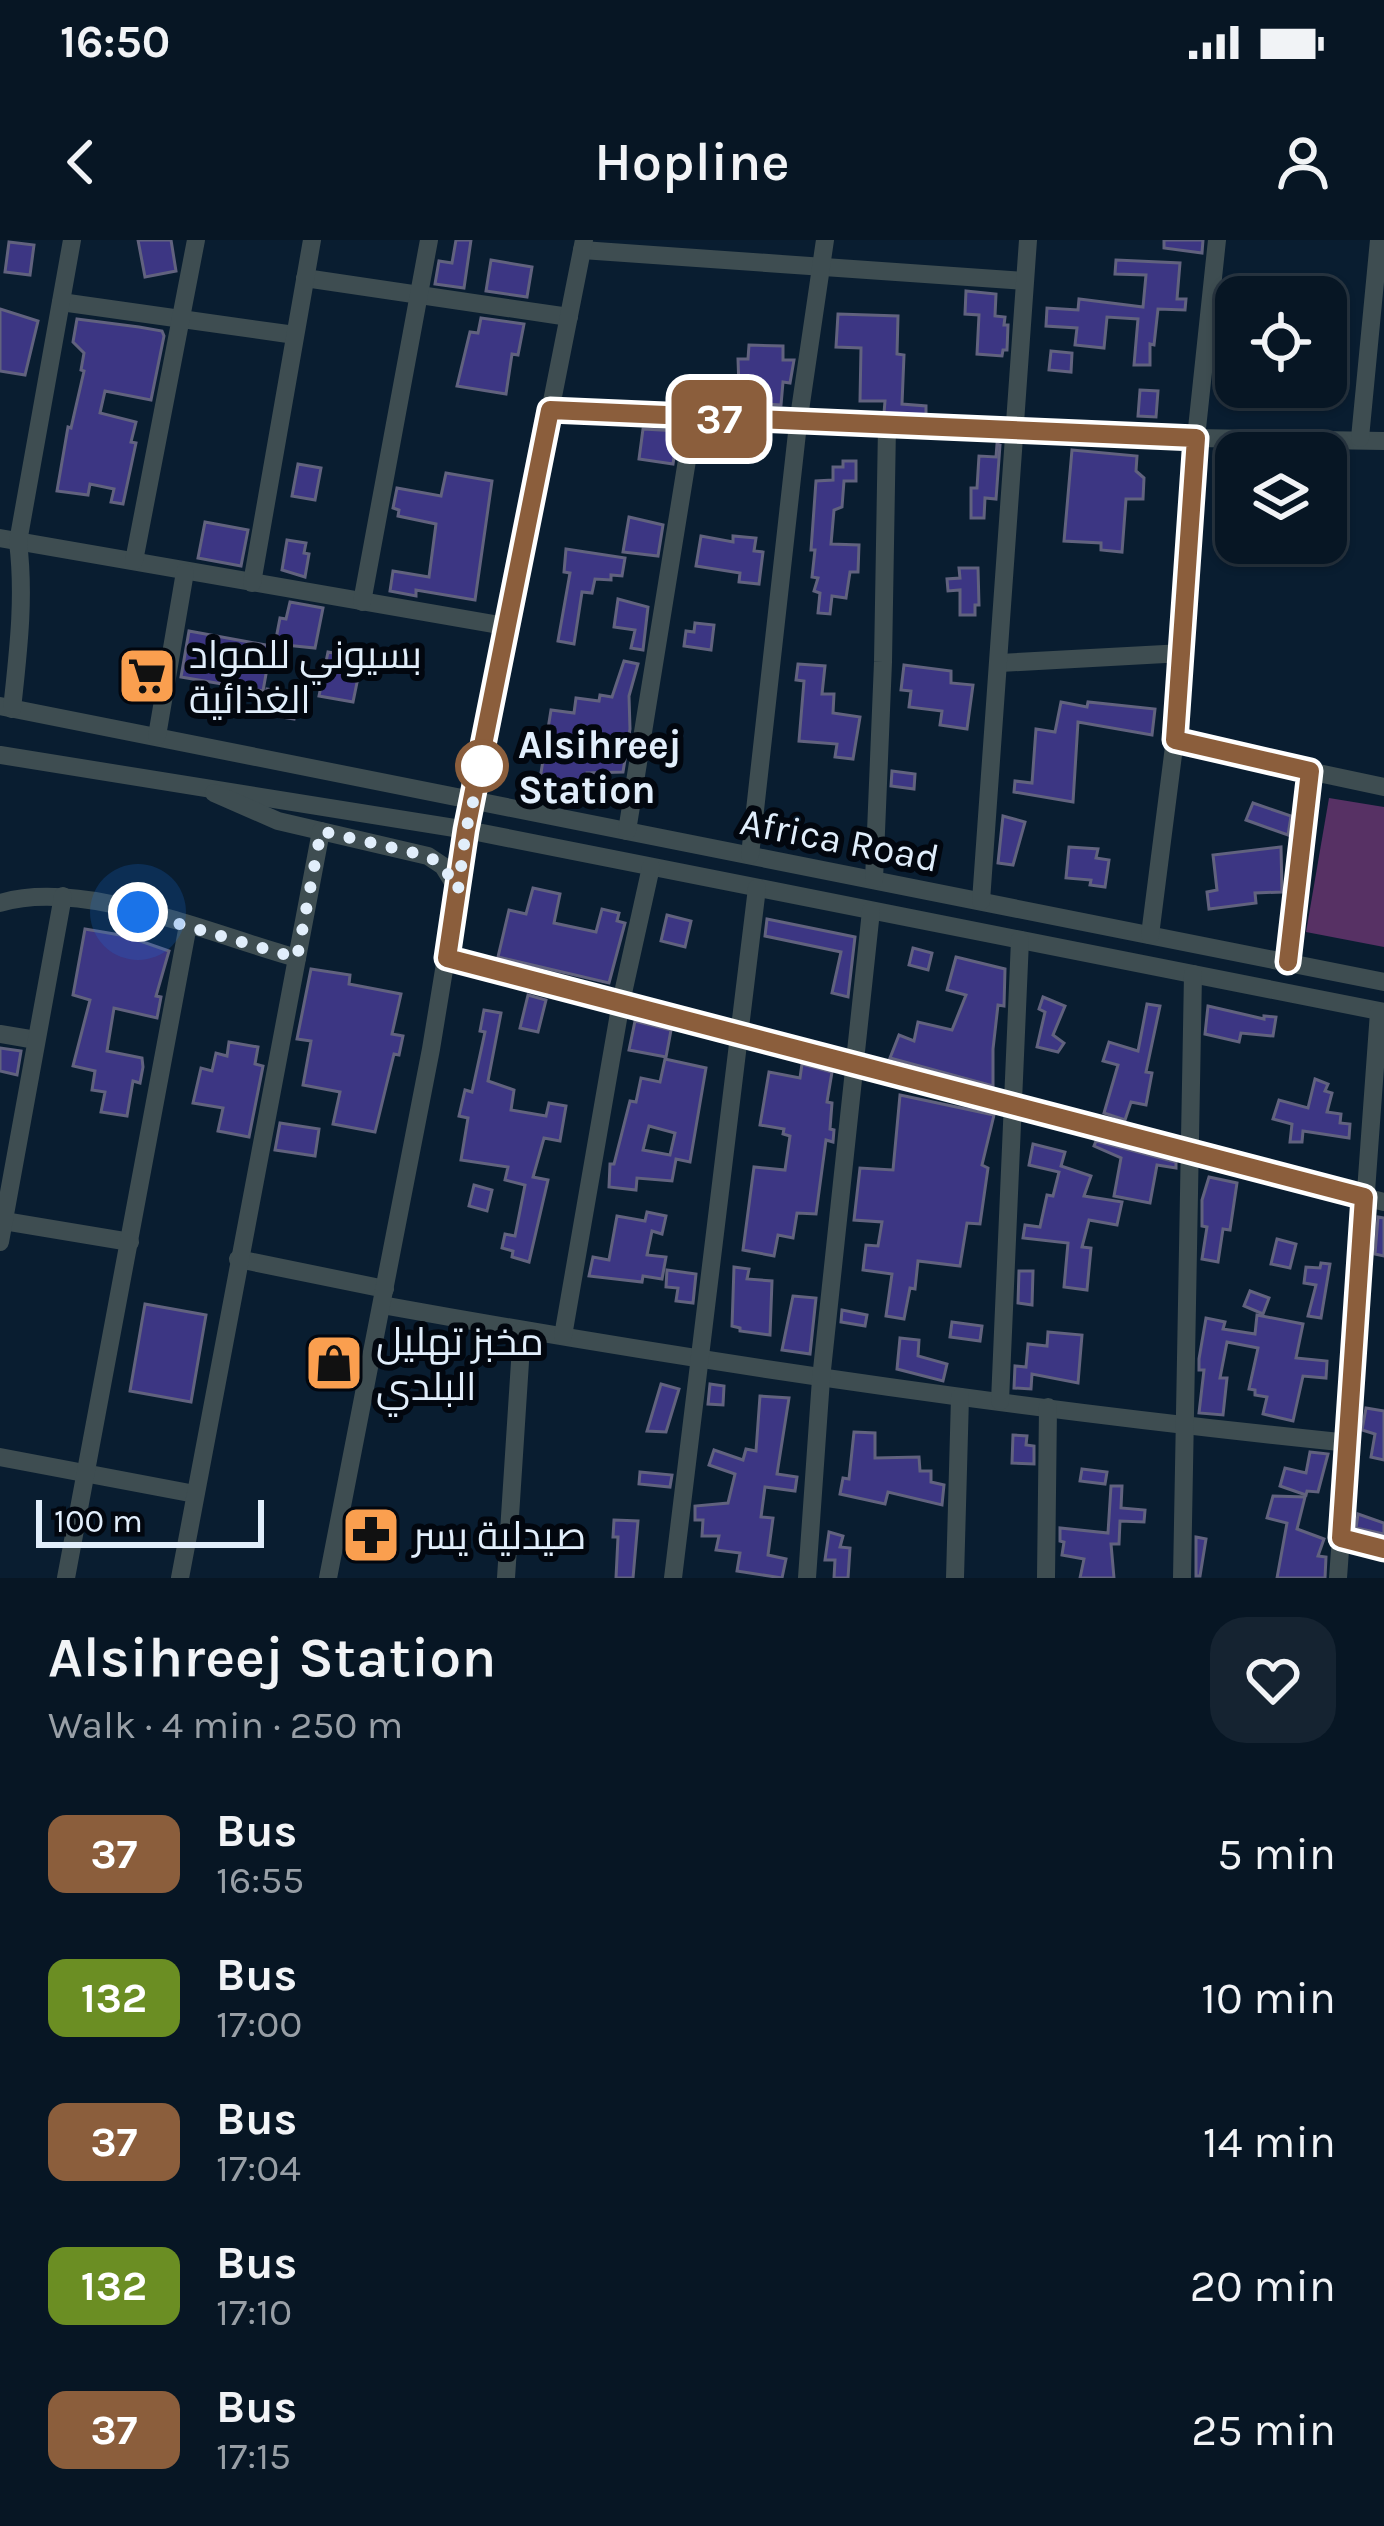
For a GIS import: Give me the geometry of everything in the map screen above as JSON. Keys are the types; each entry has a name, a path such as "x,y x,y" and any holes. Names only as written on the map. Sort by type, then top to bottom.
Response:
{"street":[{"path":"6,707 21,628 22,574 9,540 72,240"},
{"path":"134,561 196,240"},
{"path":"252,583 312,240"},
{"path":"362,602 429,240"},
{"path":"750,855 798,424 825,240"},
{"path":"982,901 1028,240"},
{"path":"1150,935 1175,740 1196,438 1217,240"},
{"path":"1360,438 1379,240"},
{"path":"328,1578 447,958 466,830 583,245 1024,281"},
{"path":"305,278 569,317"},
{"path":"61,302 295,335"},
{"path":"550,410 798,424 1384,441"},
{"path":"627,831 694,417"},
{"path":"874,880 884,662 887,426"},
{"path":"9,540 510,627"},
{"path":"157,736 185,572"},
{"path":"1000,663 1183,652"},
{"name":"Africa Road","path":"6,707 1384,982"},
{"path":"1175,740 1384,787"},
{"name":"Africa Road","path":"0,755 466,830 1382,1012"},
{"path":"1288,962 1310,771"},
{"path":"205,788 256,815 428,856 443,866 458,890"},
{"path":"180,1578 321,831"},
{"path":"563,1336 621,1002 651,867"},
{"path":"673,1578 696,1358 757,888"},
{"path":"0,903 30,894 63,896 188,925 297,958"},
{"path":"0,1242 63,896"},
{"path":"807,1578 821,1379 871,910"},
{"path":"66,1578 188,925"},
{"path":"1000,1401 1020,940"},
{"path":"447,958 1374,1199"},
{"path":"1182,1578 1192,974"},
{"path":"1338,1578 1374,1199 1382,1012"},
{"path":"0,1034 36,1040"},
{"path":"4,1221 130,1242"},
{"path":"238,1259 522,1330 821,1379 1348,1443"},
{"path":"506,1578 522,1330"},
{"path":"955,1578 960,1396"},
{"path":"1046,1578 1048,1407"},
{"path":"0,1457 195,1494"},
{"path":"1341,1538 1384,1549"}],"shaded area":[{"path":"1329,798 1384,807 1384,947 1306,932"}],"building":[{"path":"138,240 171,240 176,271 145,277"},
{"path":"456,240 471,240 464,288 435,284 439,261 452,263"},
{"path":"1164,240 1203,240 1202,253 1164,248"},
{"path":"9,242 34,245 30,275 5,272"},
{"path":"491,260 532,267 527,297 486,291"},
{"path":"1116,260 1180,263 1177,299 1186,299 1185,310 1158,309 1150,365 1134,365 1138,319 1107,317 1104,348 1075,345 1077,328 1046,326 1047,308 1078,310 1079,299 1143,307 1146,275 1115,274"},
{"path":"966,291 996,294 995,316 1005,317 1004,325 1008,325 1007,350 1002,356 977,354 979,315 965,314"},
{"path":"0,309 38,321 25,375 0,371"},
{"path":"838,314 898,316 897,354 904,355 902,404 926,406 926,415 884,413 885,401 860,401 861,348 836,347"},
{"path":"481,318 524,324 518,355 512,354 506,394 457,386 470,332 478,333"},
{"path":"77,319 162,331 164,336 151,400 105,391 100,413 136,422 123,504 111,502 114,489 90,484 88,495 57,491 84,371 84,353 73,342"},
{"path":"749,345 783,346 783,360 794,360 790,383 783,382 781,405 750,403 751,389 739,388 738,359 748,359"},
{"path":"1051,351 1072,353 1071,372 1049,370"},
{"path":"1140,390 1158,391 1156,417 1138,416"},
{"path":"643,429 678,431 673,464 639,459"},
{"path":"997,444 996,499 985,498 984,518 971,518 971,488 977,488 979,456 996,457"},
{"path":"1072,450 1137,456 1136,471 1144,478 1143,499 1126,499 1122,552 1101,550 1101,543 1064,541"},
{"path":"843,461 856,461 856,481 844,481 842,507 834,510 831,544 859,545 858,572 850,572 846,598 832,596 830,614 818,613 820,593 814,591 818,578 812,577 815,550 811,550 816,481 833,480 833,467 843,467"},
{"path":"298,464 321,468 315,500 292,496"},
{"path":"446,473 492,481 475,600 416,590 416,596 390,591 393,571 429,577 436,524 398,516 399,510 393,508 397,488 441,496"},
{"path":"629,517 663,525 658,556 623,552"},
{"path":"205,522 248,530 241,566 198,558"},
{"path":"701,536 733,542 733,536 756,538 754,551 763,552 759,584 739,582 740,573 696,566"},
{"path":"287,540 306,543 305,577 282,570"},
{"path":"566,549 625,558 622,576 595,579 592,593 582,592 574,644 558,641 570,573 564,572"},
{"path":"959,568 978,568 975,615 960,615 960,590 948,591 947,579 960,578"},
{"path":"618,599 648,607 643,650 631,648 635,630 614,627"},
{"path":"290,602 323,608 315,648 275,644 280,618 286,619"},
{"path":"695,623 714,625 711,650 684,646 686,631 694,632"},
{"path":"189,631 271,646 263,691 181,677"},
{"path":"328,652 362,658 353,702 319,696"},
{"path":"624,661 638,664 629,696 623,772 587,773 586,784 557,780 552,801 537,798 551,710 574,713 576,698 599,701 600,695 612,697"},
{"path":"798,664 825,666 822,694 834,694 833,713 860,717 853,759 835,757 837,744 799,741 804,681 796,680"},
{"path":"904,665 951,671 951,683 973,685 967,729 940,725 942,711 909,707 911,691 901,690"},
{"path":"267,689 286,692 284,702 296,704 294,719 263,714"},
{"path":"1061,702 1155,709 1152,735 1078,722 1073,802 1014,792 1015,781 1032,783 1036,729 1055,732"},
{"path":"892,771 915,774 914,789 891,786"},
{"path":"1253,803 1291,816 1288,835 1246,820"},
{"path":"1003,816 1025,822 1013,865 998,863"},
{"path":"1069,847 1098,849 1096,858 1109,860 1105,887 1090,885 1091,880 1066,878"},
{"path":"1281,847 1282,892 1255,893 1256,903 1209,909 1207,892 1217,890 1213,855"},
{"path":"533,888 560,894 554,923 596,932 602,909 619,913 617,921 625,923 609,983 498,957 509,910 526,914"},
{"path":"667,915 691,921 685,947 661,941"},
{"path":"767,919 855,937 848,997 832,993 841,952 765,936"},
{"path":"85,929 126,936 169,951 156,996 161,997 157,1018 114,1008 107,1051 142,1058 140,1083 133,1081 127,1116 101,1112 105,1092 92,1090 95,1071 73,1066 90,1000 73,995"},
{"path":"913,948 932,953 928,970 909,965"},
{"path":"956,957 1005,969 1004,1006 998,1005 993,1049 993,1086 890,1058 899,1035 914,1041 918,1022 952,1030 966,995 947,990"},
{"path":"311,969 350,975 349,984 401,994 392,1034 403,1036 375,1132 333,1124 340,1092 303,1085 311,1041 297,1039"},
{"path":"528,995 546,1000 538,1032 520,1028"},
{"path":"1043,997 1065,1006 1053,1035 1064,1043 1058,1052 1037,1047 1045,1012 1039,1009"},
{"path":"1147,1004 1160,1006 1146,1072 1152,1073 1146,1105 1131,1102 1125,1120 1104,1113 1118,1065 1103,1061 1109,1042 1138,1051"},
{"path":"1208,1006 1264,1019 1276,1017 1273,1036 1241,1033 1239,1042 1205,1034"},
{"path":"484,1010 501,1013 488,1081 514,1090 511,1110 546,1116 549,1103 566,1106 560,1141 544,1138 533,1177 548,1180 529,1262 502,1248 505,1234 515,1236 525,1185 505,1180 508,1167 461,1160 468,1118 459,1116 465,1090 472,1092 485,1032 480,1031"},
{"path":"635,1021 671,1030 666,1057 629,1050"},
{"path":"229,1042 258,1047 255,1064 263,1066 249,1137 218,1131 223,1108 193,1103 201,1068 212,1071 216,1053 227,1056"},
{"path":"0,1048 21,1051 17,1075 0,1071"},
{"path":"665,1059 706,1068 690,1162 676,1159 672,1181 637,1178 636,1190 609,1187 610,1164 614,1164 630,1101 636,1102 641,1078 660,1082","holes":["649,1126 675,1133 670,1155 643,1150"]},
{"path":"802,1064 832,1072 827,1102 832,1103 833,1142 826,1140 816,1214 797,1213 793,1238 778,1235 774,1256 743,1250 754,1167 785,1170 790,1136 783,1134 784,1129 760,1125 769,1072 800,1078"},
{"path":"1315,1079 1328,1084 1325,1091 1332,1093 1327,1112 1341,1114 1340,1123 1350,1124 1349,1138 1303,1131 1302,1142 1290,1142 1292,1124 1273,1119 1279,1100 1308,1108"},
{"path":"900,1095 994,1115 982,1165 988,1168 980,1224 967,1223 960,1266 918,1261 915,1289 910,1288 904,1319 886,1316 892,1274 863,1270 866,1245 878,1246 882,1222 854,1220 860,1168 893,1170"},
{"path":"280,1123 319,1129 315,1156 275,1150"},
{"path":"1096,1141 1176,1162 1176,1168 1157,1165 1150,1203 1114,1196 1121,1158 1094,1146"},
{"path":"1033,1144 1065,1152 1061,1166 1091,1176 1084,1196 1122,1202 1117,1225 1089,1220 1082,1247 1091,1248 1087,1290 1064,1287 1068,1243 1023,1238 1025,1225 1040,1227 1047,1195 1053,1196 1059,1172 1029,1165"},
{"path":"1209,1177 1237,1183 1230,1230 1223,1229 1218,1262 1202,1259 1207,1227 1202,1226 1202,1200"},
{"path":"474,1185 492,1190 487,1211 469,1206"},
{"path":"647,1212 666,1216 662,1234 652,1231 647,1255 666,1257 662,1279 643,1276 642,1282 589,1276 593,1257 609,1260 617,1216 645,1221"},
{"path":"1378,1217 1384,1218 1384,1256 1375,1254"},
{"path":"1277,1239 1296,1244 1290,1268 1271,1264"},
{"path":"1321,1263 1330,1264 1321,1318 1308,1316 1316,1285 1304,1283 1306,1267 1320,1268"},
{"path":"734,1267 749,1269 747,1279 772,1281 770,1335 732,1326"},
{"path":"667,1270 696,1274 693,1303 676,1301 678,1288 666,1287"},
{"path":"1019,1271 1033,1271 1032,1305 1018,1303"},
{"path":"1250,1291 1269,1298 1263,1314 1244,1306"},
{"path":"793,1296 816,1298 810,1354 782,1350"},
{"path":"145,1304 206,1315 191,1402 130,1391"},
{"path":"842,1310 867,1315 865,1326 841,1322"},
{"path":"1257,1315 1303,1324 1296,1358 1327,1361 1326,1378 1303,1376 1293,1421 1263,1414 1267,1397 1249,1389 1258,1348 1227,1342 1220,1378 1227,1378 1223,1415 1199,1413 1204,1370 1199,1370 1199,1359 1206,1318 1225,1322 1223,1329 1255,1334"},
{"path":"952,1322 982,1326 980,1341 950,1337"},
{"path":"1048,1332 1082,1335 1078,1383 1032,1374 1031,1389 1014,1388 1015,1366 1026,1367 1028,1344 1047,1346"},
{"path":"900,1338 919,1340 918,1356 947,1364 943,1381 897,1369"},
{"path":"661,1384 679,1389 666,1432 647,1431"},
{"path":"710,1384 724,1386 723,1405 708,1404"},
{"path":"760,1396 789,1398 777,1474 797,1477 795,1491 765,1487 761,1517 773,1518 768,1555 786,1559 782,1578 737,1571 740,1553 716,1550 719,1536 702,1536 703,1520 695,1520 695,1506 728,1503 735,1474 709,1465 714,1450 743,1460 746,1449 756,1451"},
{"path":"1366,1408 1384,1411 1384,1460 1371,1457 1375,1434 1362,1430"},
{"path":"854,1432 875,1433 875,1458 919,1457 920,1471 931,1471 931,1482 944,1485 942,1505 888,1492 885,1504 840,1494 843,1478 849,1479"},
{"path":"1013,1435 1027,1436 1026,1445 1034,1446 1034,1464 1012,1463"},
{"path":"1310,1452 1328,1454 1318,1492 1307,1491 1306,1495 1280,1486 1285,1468 1306,1473"},
{"path":"1082,1469 1107,1472 1105,1484 1080,1481"},
{"path":"640,1472 672,1475 670,1487 639,1484"},
{"path":"1111,1486 1122,1486 1121,1508 1145,1510 1144,1522 1120,1521 1119,1544 1111,1544 1114,1578 1080,1578 1084,1559 1062,1555 1060,1528 1108,1533"},
{"path":"1273,1496 1305,1497 1297,1529 1324,1539 1318,1556 1326,1557 1325,1578 1277,1578 1287,1523 1267,1518"},
{"path":"1358,1514 1384,1523 1384,1534 1356,1528"},
{"path":"614,1520 638,1521 633,1578 616,1578"},
{"path":"829,1532 843,1536 840,1547 850,1548 848,1578 834,1578 835,1560 825,1560"},
{"path":"1196,1537 1206,1539 1200,1576 1196,1576"}],"bus line":[{"name":"37","path":"1288,962 1310,771 1175,740 1196,438 550,410 466,830 447,958 1364,1197 1341,1538 1384,1549"}],"place":[{"name":"بسيوني للمواد الغذائية","path":"147,676"},
{"name":"Alsihreej Station","path":"482,766"},
{"name":"مخبز تهليل البلدي","path":"334,1363"},
{"name":"صيدلية يسر","path":"371,1535"}],"route":[{"path":"138,912 297,958 321,831 428,856 443,866 458,890 482,766"}]}
